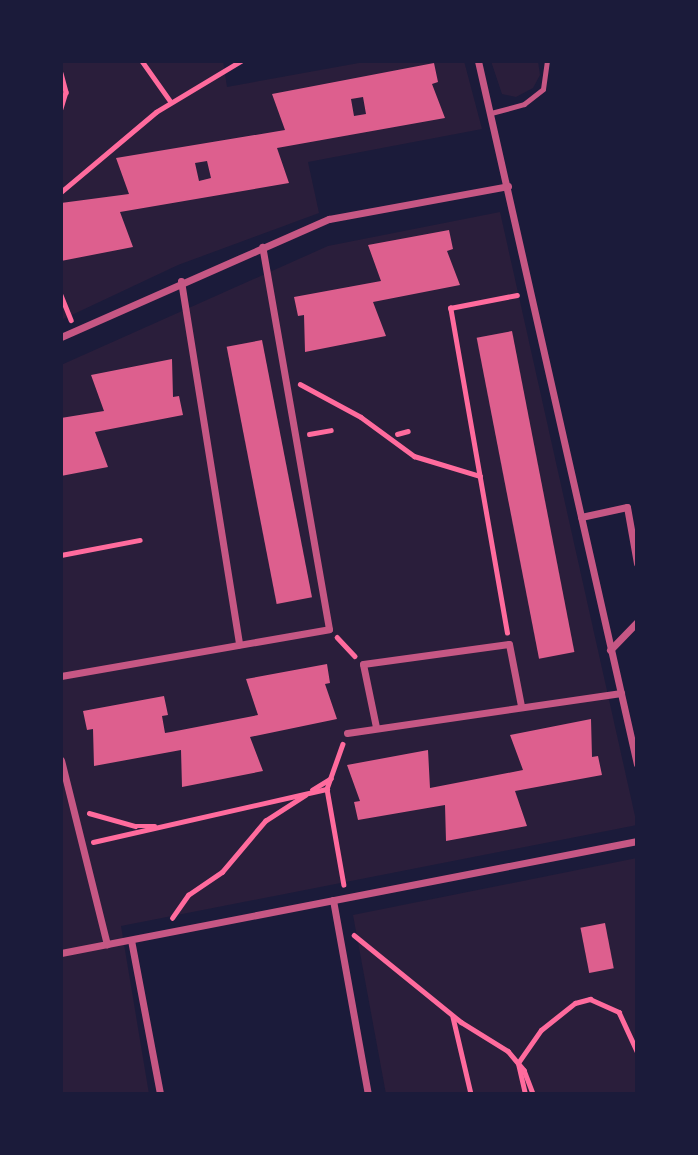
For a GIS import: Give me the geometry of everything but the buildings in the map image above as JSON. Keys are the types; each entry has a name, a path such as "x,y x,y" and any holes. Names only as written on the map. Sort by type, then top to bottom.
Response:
{"street":[{"path":"478,61 533,292 637,764"},
{"path":"61,337 181,281 329,219 509,186"},
{"path":"61,677 329,629 262,247"},
{"path":"181,281 239,644"},
{"path":"581,517 627,507 637,563"},
{"path":"610,650 637,622"},
{"path":"376,727 363,664 509,644 521,706"},
{"path":"347,733 621,693"},
{"path":"62,766 107,944"},
{"path":"61,953 637,841"},
{"path":"333,900 368,1094"},
{"path":"131,940 160,1094"}],"lane":[{"path":"491,113 524,104 542,89 547,61"}],"path":[{"path":"142,61 171,102"},
{"path":"61,192 171,102 241,61"},
{"path":"61,73 66,92 61,108"},
{"path":"509,644 450,308 533,292"},
{"path":"61,295 75,330"},
{"path":"285,375 368,421 414,456 480,476"},
{"path":"309,435 331,430"},
{"path":"397,434 408,431"},
{"path":"61,555 140,540"},
{"path":"329,629 363,664"},
{"path":"346,898 327,789 347,733"},
{"path":"161,934 188,895 222,872 265,821 331,778"},
{"path":"94,841 327,789"},
{"path":"72,805 101,819 135,826 165,825"},
{"path":"337,922 453,1016 508,1051 519,1063 533,1094"},
{"path":"525,1094 519,1063 541,1030 575,1003 590,999 619,1012 637,1051"},
{"path":"453,1016 471,1094"}],"shaded area":[{"path":"61,61 223,61 227,87 370,61 464,61 482,129 308,162 319,213 178,265 61,320"},
{"path":"491,61 538,61 540,75 533,88 516,97 502,94"},
{"path":"500,212 637,825 121,926 149,1094 61,1094 61,365 328,246"},
{"path":"637,858 637,1094 386,1094 353,915"}]}
